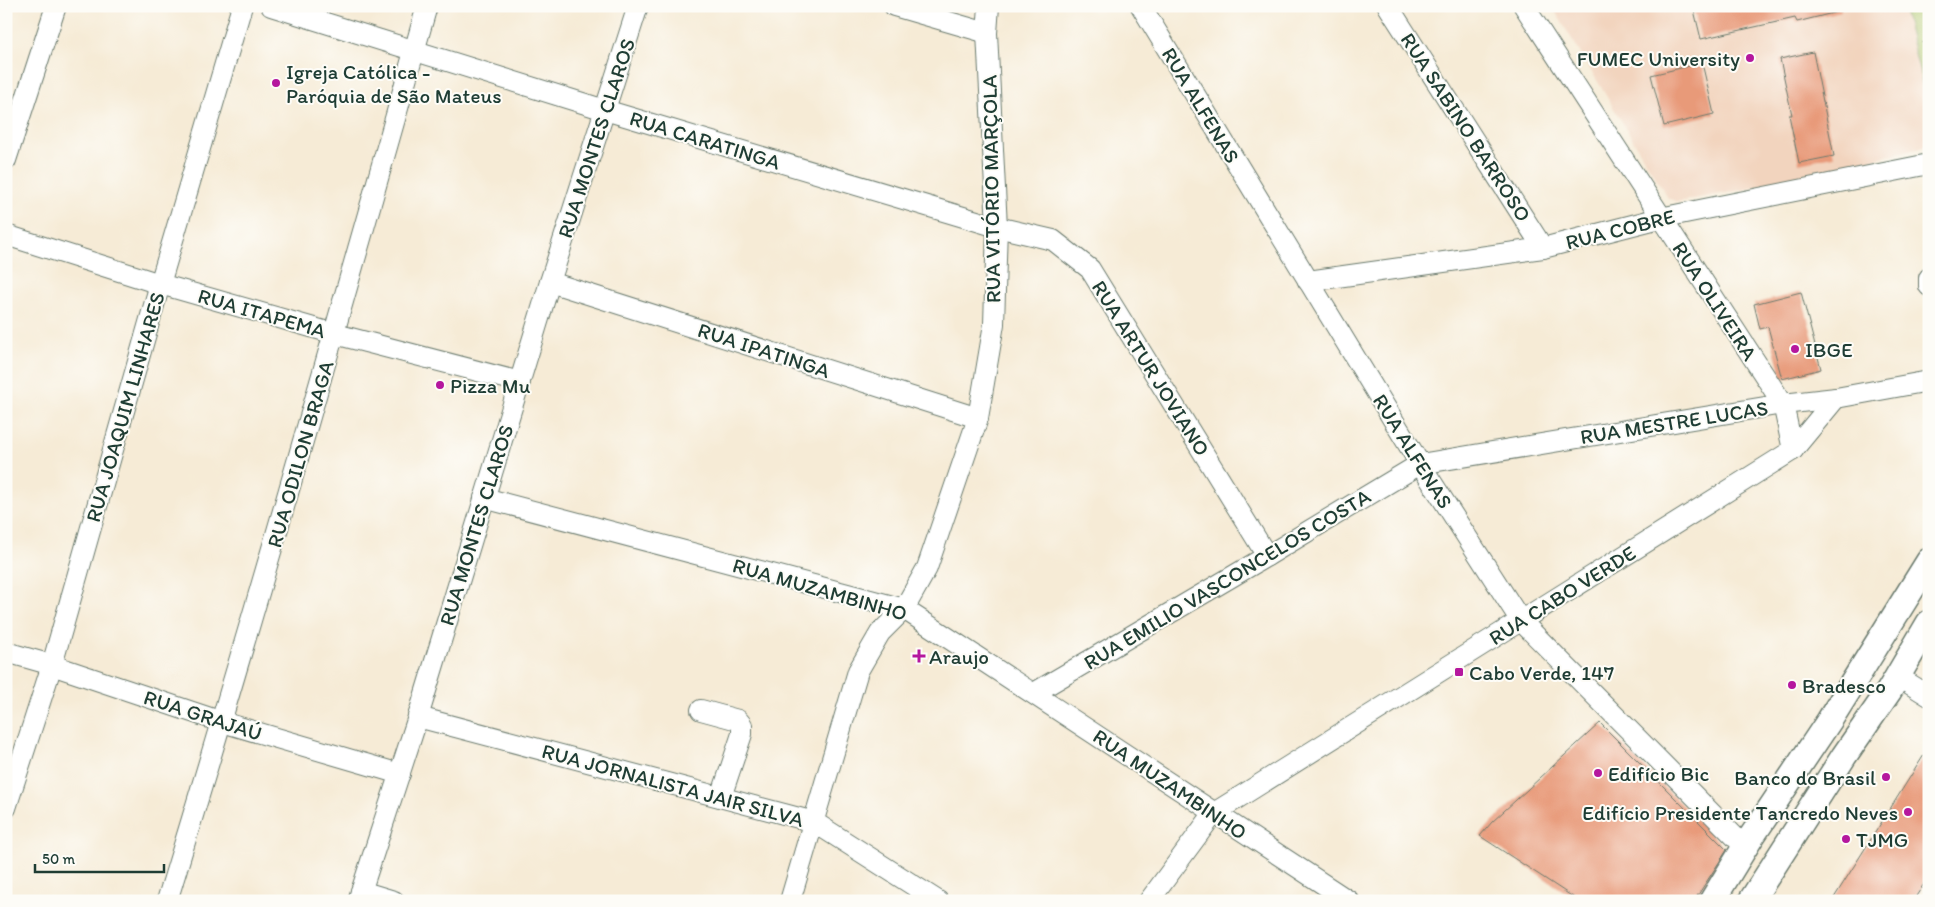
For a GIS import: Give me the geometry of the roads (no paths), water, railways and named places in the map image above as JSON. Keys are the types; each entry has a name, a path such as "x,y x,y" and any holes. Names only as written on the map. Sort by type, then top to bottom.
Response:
{"main road":[{"path":"1712,901 1862,671 1929,561"},
{"path":"1750,901 1893,683 1929,623"},
{"path":"1862,671 1893,683"}],"street":[{"path":"6,160 56,6"},
{"name":"RUA JOAQUIM LINHARES","path":"6,808 52,665 160,284 242,6"},
{"name":"RUA CARATINGA","path":"271,6 604,110 997,227"},
{"name":"RUA ODILON BRAGA","path":"167,901 222,722 335,334 427,6"},
{"name":"RUA MONTES CLAROS","path":"359,896 418,717 550,282 638,6"},
{"path":"894,6 986,33"},
{"name":"RUA VITÓRIO MARÇOLA","path":"790,901 858,671 880,633 904,609 928,568 978,418 994,324 997,227 986,33 989,6"},
{"name":"RUA ALFENAS","path":"1141,6 1420,464 1521,621 1746,848"},
{"name":"RUA SABINO BARROSO","path":"1388,6 1544,248"},
{"name":"RUA OLIVEIRA","path":"1524,6 1660,218 1783,404 1793,450"},
{"name":"RUA COBRE","path":"1308,281 1544,248 1660,218 1929,164"},
{"name":"RUA ARTUR JOVIANO","path":"997,227 1053,240 1090,269 1267,556"},
{"name":"RUA ITAPEMA","path":"6,235 160,284 335,334 520,382"},
{"path":"1929,278 1929,286"},
{"name":"RUA IPATINGA","path":"550,282 978,418"},
{"name":"RUA MESTRE LUCAS","path":"1420,464 1783,404 1836,398 1929,381"},
{"name":"RUA CABO VERDE","path":"1149,901 1214,813 1793,450 1836,398"},
{"name":"RUA EMILIO VASCONCELOS COSTA","path":"1034,693 1420,464"},
{"name":"RUA MUZAMBINHO","path":"484,498 904,609 1349,901"},
{"name":"RUA GRAJAÚ","path":"6,652 52,665 222,722 400,774"},
{"path":"1893,683 1929,696"},
{"path":"701,710 738,720 742,725 742,734 720,797"},
{"name":"RUA JORNALISTA JAIR SILVA","path":"418,717 814,822 938,901"},
{"path":"359,896 394,901"}],"place":[{"name":"FUMEC University","path":"1750,58"},
{"name":"Igreja Católica - Paróquia de São Mateus","path":"276,83"},
{"name":"IBGE","path":"1795,349"},
{"name":"Pizza Mu","path":"440,385"},
{"name":"Araujo","path":"919,656"},
{"name":"Cabo Verde, 147","path":"1459,672"},
{"name":"Bradesco","path":"1792,685"},
{"name":"Edifício Bic","path":"1598,773"},
{"name":"Banco do Brasil","path":"1886,777"},
{"name":"Edifício Presidente Tancredo Neves","path":"1908,812"},
{"name":"TJMG","path":"1846,839"}]}
